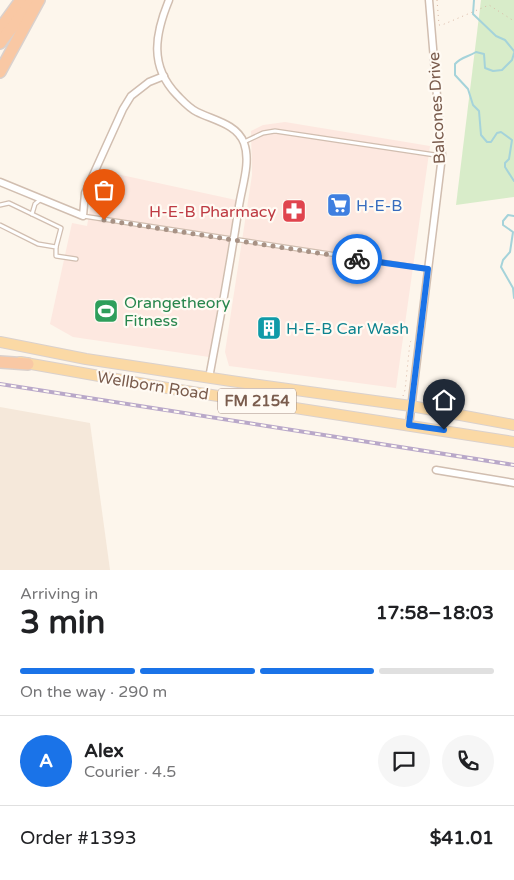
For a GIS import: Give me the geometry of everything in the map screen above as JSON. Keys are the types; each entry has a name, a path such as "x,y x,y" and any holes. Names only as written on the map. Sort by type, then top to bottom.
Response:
{"highway":[{"path":"0,28 21,0"},
{"path":"0,43 32,0"},
{"path":"0,72 39,0"},
{"path":"0,362 28,364"}],"main road":[{"name":"Wellborn Road","path":"0,342 86,359 412,406 514,425"},
{"name":"Wellborn Road","path":"0,357 28,364 173,388 514,442"}],"street":[{"path":"169,0 160,22 157,37 157,54 164,76 172,90 190,108 222,122 233,130 244,142 247,159 210,378"},
{"name":"Balcones Drive","path":"409,425 442,156 429,0"},
{"path":"0,182 82,216 87,189 131,96 141,88 164,76"},
{"path":"436,470 514,483"}],"lane":[{"path":"244,142 263,133 275,131 442,156"},
{"path":"32,214 38,198"},
{"path":"0,205 9,203 61,228 56,247 56,256 76,259"},
{"path":"82,216 234,241 428,269"},
{"path":"0,225 38,244 56,247"}],"path":[{"path":"437,0 439,24 442,25 489,5 514,21"},
{"path":"402,396 405,390 410,342 420,334"}],"shaded area":[{"path":"285,122 430,146 396,388 229,366 225,352 252,175 251,131 263,125"},
{"path":"103,171 236,200 209,357 73,337 50,324 72,223 87,226 93,192"},
{"path":"0,407 90,423 110,570 0,570"}],"green space":[{"path":"481,0 514,0 514,197 456,205"}],"waterway":[{"path":"474,0 473,14 496,36 505,40 514,51"},
{"path":"514,53 512,60 502,70 493,71 485,68 484,54 476,52 462,58 455,64 455,75 468,89 473,105 479,111 481,135 487,142 491,142 497,133 501,132 512,140 509,159 505,163 505,167 514,181"},
{"path":"514,216 508,215 503,221 503,225 513,232 510,252 503,260 501,267 513,288 514,298"}],"railway":[{"path":"0,384 514,465"}],"way so far":[{"path":"104,220 357,259"}],"place":[{"name":"H-E-B","path":"339,205"},
{"name":"H-E-B Pharmacy","path":"294,211"},
{"name":"Orangetheory Fitness","path":"106,311"},
{"name":"H-E-B Car Wash","path":"269,328"}],"route":[{"path":"357,259 428,269 409,425 444,430"}]}
